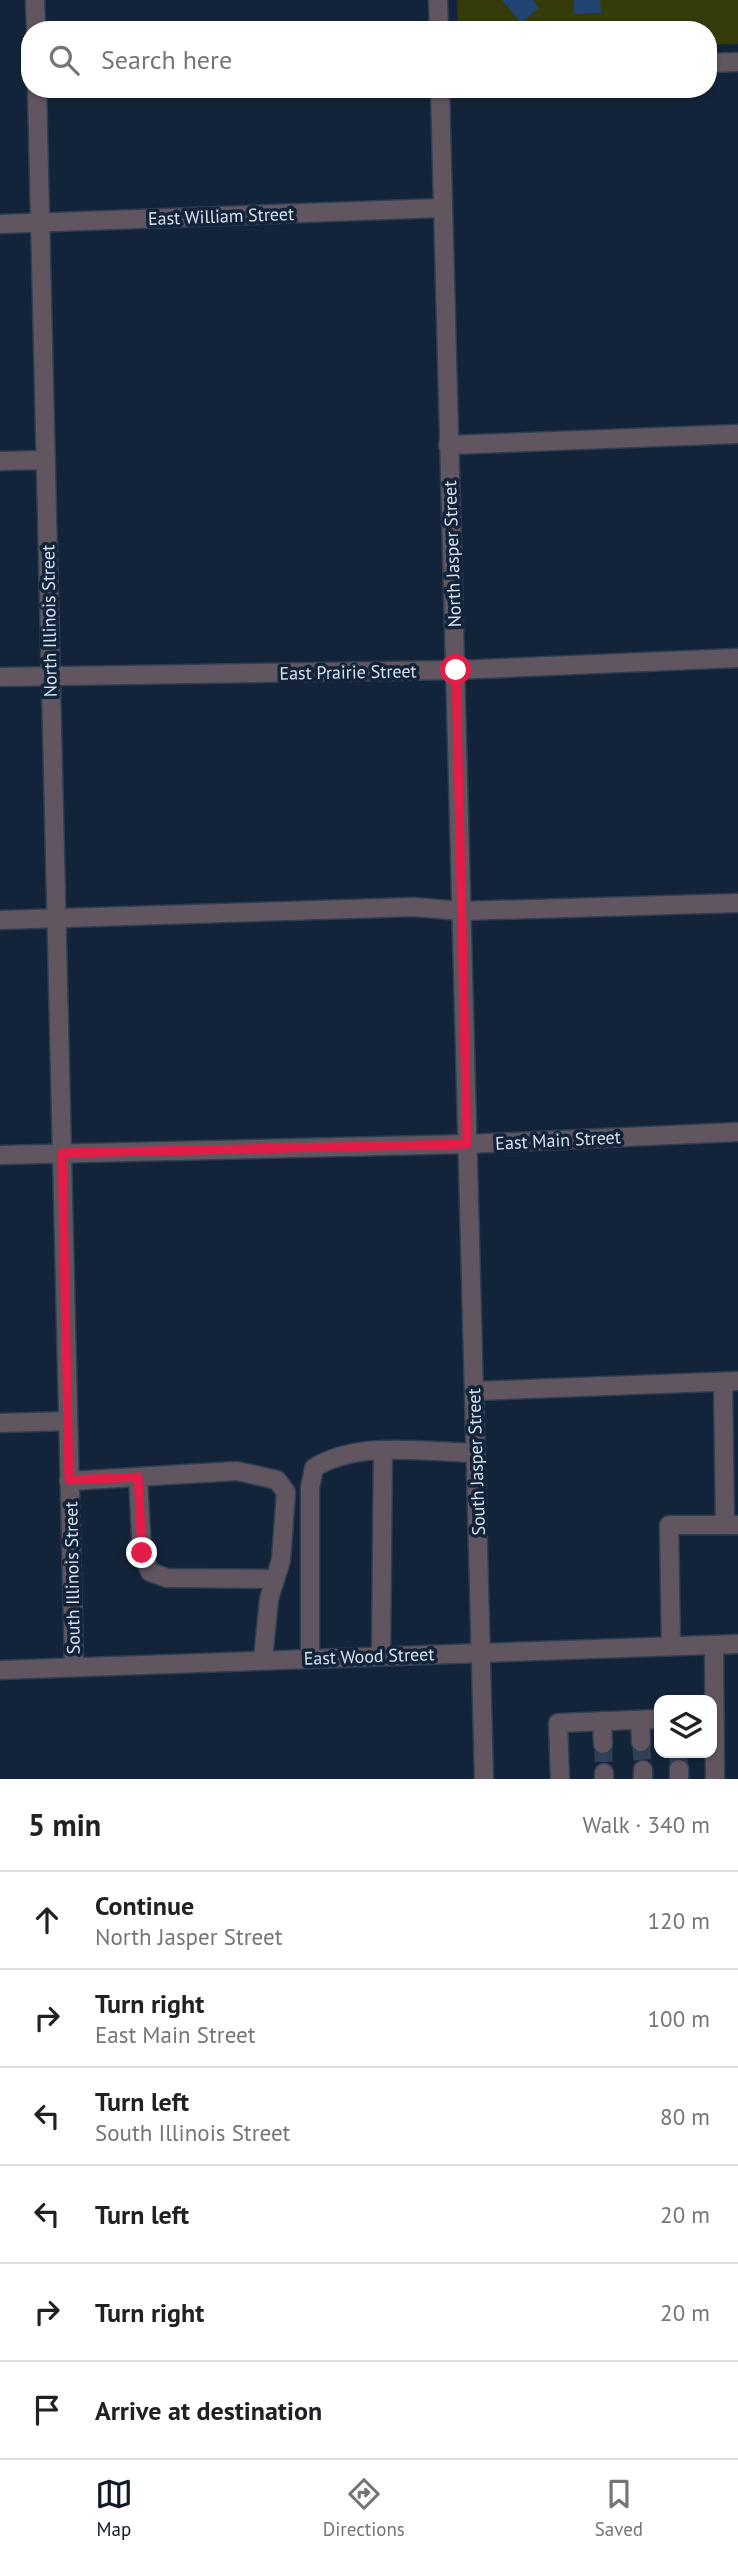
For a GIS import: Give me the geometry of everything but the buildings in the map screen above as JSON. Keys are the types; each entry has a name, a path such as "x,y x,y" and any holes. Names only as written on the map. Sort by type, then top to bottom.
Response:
{"street":[{"path":"35,0 36,21"},
{"path":"438,0 439,21"},
{"path":"717,63 738,62"},
{"name":"North Illinois Street","path":"37,98 62,1153"},
{"name":"North Jasper Street","path":"440,98 467,1144"},
{"name":"East William Street","path":"0,224 441,208"},
{"path":"448,445 738,434"},
{"path":"0,461 45,460"},
{"name":"East Prairie Street","path":"0,677 456,670 738,658"},
{"path":"0,920 414,907 461,911 738,903"},
{"name":"East Main Street","path":"0,1155 467,1144 738,1132"},
{"name":"South Jasper Street","path":"467,1144 484,1779"},
{"name":"South Illinois Street","path":"62,1153 74,1666"},
{"path":"474,1391 730,1382 732,1525 669,1525 671,1646"},
{"path":"0,1423 68,1421"},
{"path":"310,1658 310,1488 314,1468 330,1457 368,1451 476,1453"},
{"path":"382,1655 383,1451"},
{"path":"69,1480 237,1471 277,1480 286,1492 281,1560 269,1599 263,1659"},
{"path":"138,1477 142,1553 150,1572 167,1578 275,1579"},
{"name":"East Wood Street","path":"0,1670 738,1644"},
{"path":"713,1695 714,1645"},
{"path":"560,1779 558,1723 654,1719"},
{"path":"640,1720 641,1742"},
{"path":"602,1721 603,1744"},
{"path":"714,1758 715,1779"}],"green space":[{"path":"457,0 738,0 738,44 717,45 717,21 458,21"}],"tunnel":[{"path":"641,1742 643,1770"},
{"path":"603,1744 604,1773"},
{"path":"678,1758 679,1769"}],"route":[{"path":"142,1553 138,1477 69,1480 62,1153 467,1144 456,670"}]}
